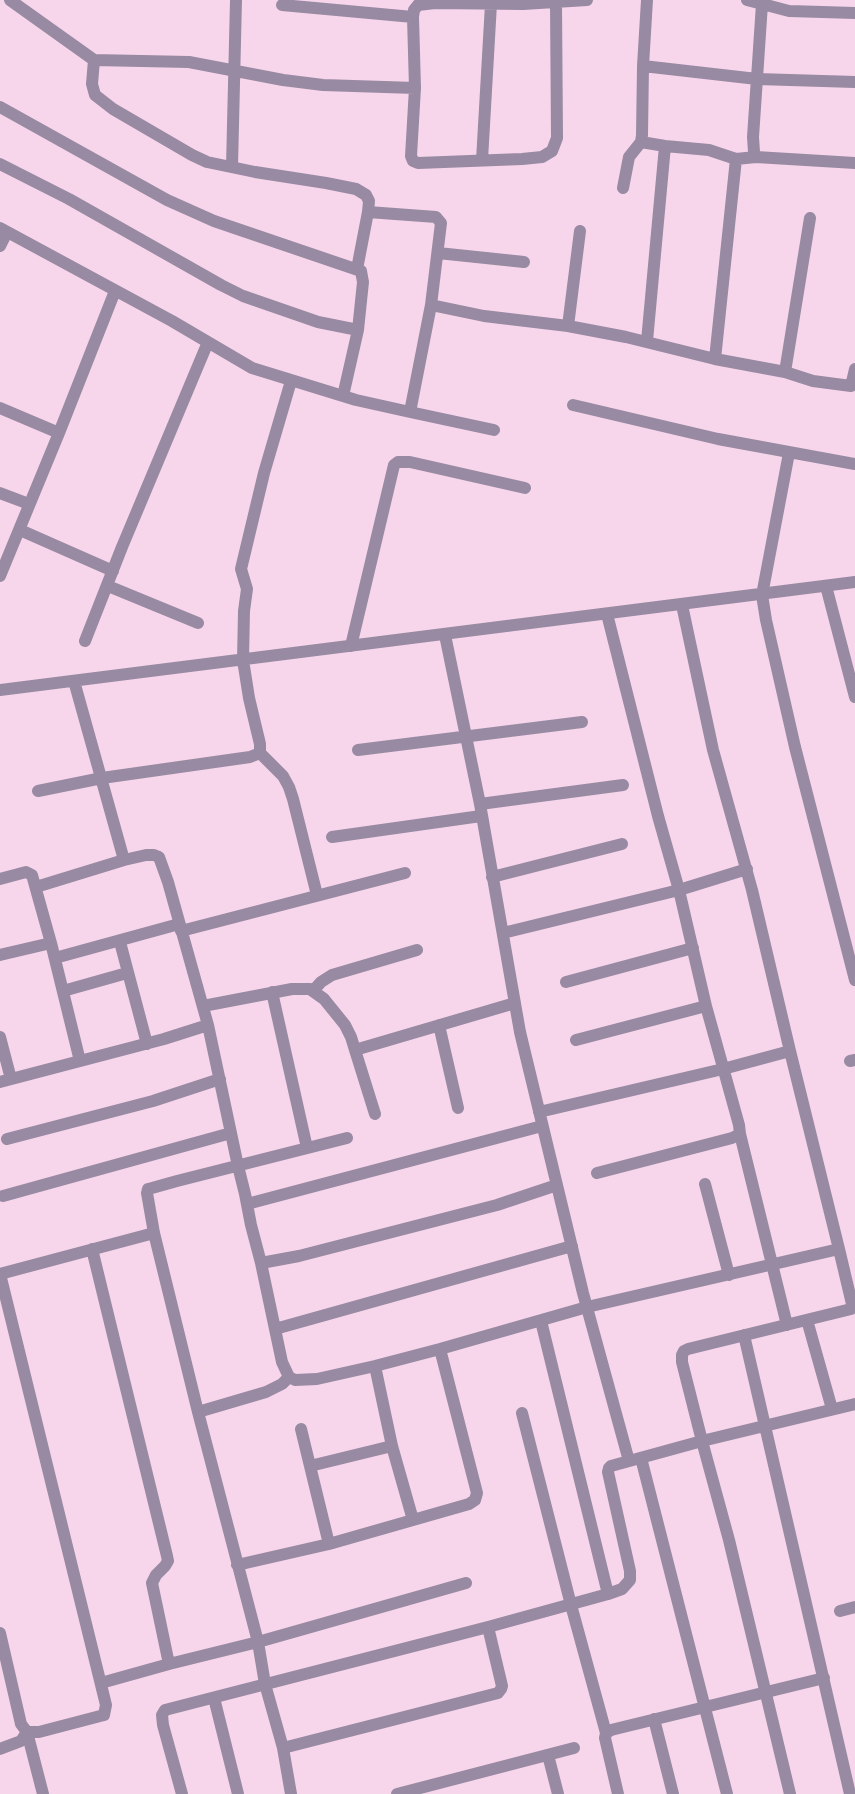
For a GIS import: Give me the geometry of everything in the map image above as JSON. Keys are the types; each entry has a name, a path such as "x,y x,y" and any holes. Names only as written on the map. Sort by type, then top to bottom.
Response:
{"street":[{"path":"10,0 94,60 189,62 283,80 323,85 415,88"},
{"path":"232,167 236,0"},
{"path":"556,3 557,138 552,152 535,158 418,163 412,160 415,88 413,17 414,10 418,5 436,2 491,4 556,3 587,0"},
{"path":"623,188 629,157 641,142 643,131 643,66 647,0"},
{"path":"747,0 789,11 855,13"},
{"path":"482,160 491,4"},
{"path":"756,157 753,137 762,4"},
{"path":"282,5 413,17"},
{"path":"94,60 93,89 95,95 105,103 192,155 207,162 356,189 366,194 369,198 368,212 356,269"},
{"path":"643,66 756,79 855,82"},
{"path":"0,107 116,172 214,221 361,271 363,282 358,330 343,396"},
{"path":"641,142 709,150 736,160 756,157 855,163"},
{"path":"647,342 665,146"},
{"path":"715,359 736,160"},
{"path":"0,164 69,199 243,296 318,322 358,330"},
{"path":"368,212 436,217 441,223 431,305 410,412"},
{"path":"785,372 810,218"},
{"path":"0,246 3,230 252,368 343,396 494,430"},
{"path":"568,326 580,231"},
{"path":"438,253 524,262"},
{"path":"1,571 20,530 116,291"},
{"path":"431,305 484,316 568,326 647,342 750,367 785,372 812,380 853,386 855,369"},
{"path":"85,641 208,342"},
{"path":"291,380 264,473 241,569 247,589 244,610 243,660 249,698 260,744 260,753 283,776 289,787 317,895"},
{"path":"573,405 789,453 855,464"},
{"path":"0,408 59,433"},
{"path":"789,453 762,595 795,747 855,980"},
{"path":"351,646 394,464 410,462 525,488"},
{"path":"0,493 29,504"},
{"path":"20,530 113,571"},
{"path":"0,690 855,582"},
{"path":"108,586 198,623"},
{"path":"826,586 855,697"},
{"path":"682,605 713,750 747,869 854,1308 688,1349 682,1353 682,1362 729,1540 790,1794"},
{"path":"607,614 658,816 679,890 706,1006 739,1125 787,1325"},
{"path":"445,635 480,810 522,1039 542,1126 587,1307 635,1460 706,1707 727,1794"},
{"path":"74,681 124,860"},
{"path":"358,750 582,722"},
{"path":"38,791 102,778 250,757 260,753"},
{"path":"332,837 623,785"},
{"path":"492,877 622,844"},
{"path":"36,887 124,860 146,855 159,857 208,1025 250,1225 261,1263 282,1362 289,1377 294,1380 317,1379 375,1366 587,1307 839,1248"},
{"path":"503,933 679,890 747,869"},
{"path":"0,879 22,872 29,872 32,875 55,958 80,1061"},
{"path":"55,958 405,873"},
{"path":"120,942 147,1044"},
{"path":"0,955 51,943"},
{"path":"566,982 693,948"},
{"path":"313,991 320,982 332,975 417,950"},
{"path":"63,991 127,973"},
{"path":"203,1006 301,988 313,991 324,999 345,1025 351,1037 375,1114"},
{"path":"272,992 307,1148"},
{"path":"355,1050 515,1003"},
{"path":"576,1040 706,1006"},
{"path":"0,1037 5,1081 147,1044 208,1025"},
{"path":"438,1025 458,1108"},
{"path":"539,1112 723,1069 790,1051"},
{"path":"7,1139 153,1101 220,1079"},
{"path":"247,1204 542,1126"},
{"path":"3,1196 231,1133"},
{"path":"597,1173 723,1141 740,1134"},
{"path":"291,1794 284,1748 265,1684 258,1642 198,1412 146,1193 148,1189 347,1138"},
{"path":"706,1184 729,1275"},
{"path":"261,1263 299,1256 497,1205 557,1185"},
{"path":"27,1732 39,1732 104,1714 106,1705 0,1274 154,1233"},
{"path":"275,1329 572,1246"},
{"path":"92,1249 168,1561 152,1583 169,1664"},
{"path":"807,1320 832,1409"},
{"path":"542,1321 608,1594"},
{"path":"744,1335 850,1794"},
{"path":"237,1565 329,1544 470,1504 475,1500 477,1493 440,1349"},
{"path":"375,1366 392,1446 413,1520"},
{"path":"198,1412 266,1392 282,1384 289,1377"},
{"path":"182,1794 162,1725 162,1715 165,1710 488,1627 622,1589 630,1580 630,1572 608,1472 611,1466 702,1441 855,1404"},
{"path":"522,1413 606,1733 605,1738 618,1794"},
{"path":"301,1429 329,1544"},
{"path":"310,1466 392,1446"},
{"path":"101,1683 258,1642 466,1583"},
{"path":"840,1611 855,1607"},
{"path":"284,1748 498,1693 502,1686 488,1627"},
{"path":"0,1633 21,1724 27,1732 43,1794"},
{"path":"606,1733 654,1719 824,1678"},
{"path":"214,1698 238,1794"},
{"path":"654,1719 673,1794"},
{"path":"0,1749 21,1741 27,1732"},
{"path":"397,1794 574,1748"},
{"path":"548,1755 558,1794"}]}
